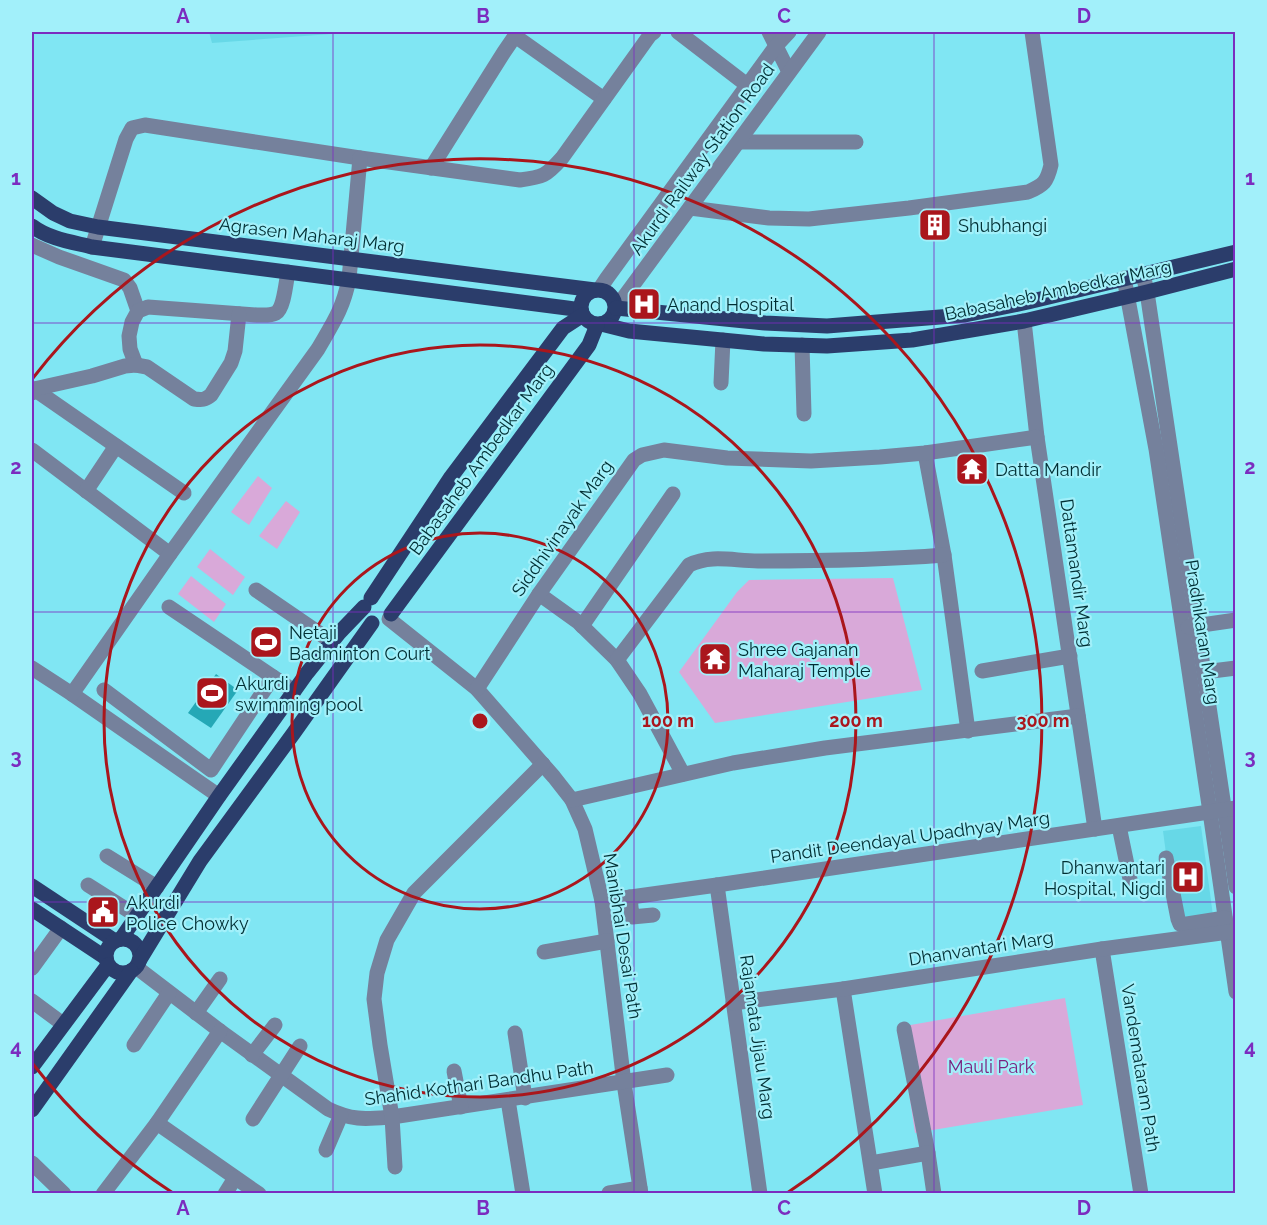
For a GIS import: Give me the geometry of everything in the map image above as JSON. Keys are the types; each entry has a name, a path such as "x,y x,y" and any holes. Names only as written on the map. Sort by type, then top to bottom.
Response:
{"main road":[{"name":"Agrasen Maharaj Marg","path":"32,198 53,213 70,221 98,227 597,290"},
{"path":"32,226 36,230 58,238 92,247 349,279 582,313"},
{"name":"Babasaheb Ambedkar Marg","path":"615,308 765,323 827,326 965,315 1236,252"},
{"name":"Babasaheb Ambedkar Marg","path":"390,616 589,345 599,324 628,331 764,344 827,346 912,340 1024,321 1236,269"},
{"path":"597,290 608,293 614,300 615,308 613,317 599,324 588,322 582,313 584,297 597,290"},
{"name":"Babasaheb Ambedkar Marg","path":"118,940 294,691 339,633 368,603 451,477 479,439 563,328 582,313"},
{"path":"378,597 386,599 391,606 390,616 383,624 377,625 366,618 368,603 378,597"},
{"path":"32,1110 135,967 200,861 372,623"},
{"path":"32,886 118,940 128,940 136,945 140,955 135,967 124,973 112,970 107,961 32,909"},
{"path":"32,1066 107,961 108,948 118,940"}],"street":[{"path":"92,247 126,139 132,128 145,125 520,180 538,177 549,172 562,158 654,32"},
{"path":"678,32 747,85"},
{"path":"769,32 789,72"},
{"name":"Akurdi Railway Station Road","path":"597,290 776,46 789,32"},
{"name":"Akurdi Railway Station Road","path":"615,308 819,32"},
{"path":"690,208 769,218 809,219 1028,192 1039,187 1047,180 1051,165 1032,32"},
{"path":"431,168 515,36 604,99"},
{"path":"739,142 856,142"},
{"path":"72,694 318,349 339,313 349,279 360,158"},
{"path":"32,245 124,280 130,288 138,311"},
{"path":"136,365 130,349 129,336 132,322 138,311 148,307 270,315 281,308 288,272"},
{"name":"Pradhikaran Marg","path":"1143,274 1190,627 1204,672 1223,810 1229,927 1236,992"},
{"name":"Pradhikaran Marg","path":"1124,278 1236,887"},
{"path":"33,391 136,365 147,367 194,399 207,399 231,363 235,351 239,314"},
{"name":"Dattamandir Marg","path":"1024,321 1037,437 1095,829"},
{"path":"721,383 723,340"},
{"path":"802,345 804,414"},
{"path":"33,391 184,493"},
{"name":"Siddhivinayak Marg","path":"477,689 539,594 634,460 642,455 664,450 727,458 811,461 880,458 1037,437"},
{"path":"86,491 116,446"},
{"path":"32,450 170,554"},
{"path":"925,453 944,555 968,730"},
{"path":"582,626 673,494"},
{"path":"617,660 689,565 698,561 708,559 766,561 905,558 944,555"},
{"path":"256,590 332,642"},
{"path":"539,594 582,626 617,660 640,694 683,774"},
{"path":"169,607 294,691"},
{"name":"Manibhai Desai Path","path":"390,616 477,689 572,800 585,829 602,901 624,1083 641,1191"},
{"path":"1190,627 1236,620"},
{"path":"982,672 1070,656"},
{"path":"32,668 219,796"},
{"path":"1204,672 1236,668"},
{"path":"104,690 211,770 273,677"},
{"path":"572,800 733,763 825,748 1078,716"},
{"path":"396,1167 392,1117 374,999 377,973 387,940 414,893 543,764"},
{"name":"Pandit Deendayal Upadhyay Marg","path":"602,901 1223,810"},
{"path":"1119,826 1130,879"},
{"path":"107,856 157,887"},
{"path":"1166,858 1180,924 1229,927"},
{"path":"88,885 136,916"},
{"name":"Rajamata Jijau Marg","path":"717,885 760,1194"},
{"path":"630,897 632,917 653,915"},
{"name":"Dhanvantari Marg","path":"734,1003 1102,949 1229,927"},
{"path":"32,968 61,928"},
{"path":"544,952 607,941"},
{"name":"Vandemataram Path","path":"1102,949 1141,1194"},
{"name":"Shahid Kothari Bandhu Path","path":"135,967 328,1109 353,1119 392,1117 667,1075"},
{"path":"196,1013 220,979"},
{"path":"843,988 875,1194"},
{"path":"134,1045 169,993"},
{"path":"34,1008 63,1024"},
{"path":"252,1055 275,1025"},
{"path":"904,1029 934,1194"},
{"path":"104,1194 158,1124 220,1031"},
{"path":"515,1033 525,1098"},
{"path":"252,1119 300,1046"},
{"path":"454,1071 461,1107"},
{"path":"508,1100 523,1194"},
{"path":"326,1150 341,1115"},
{"path":"158,1124 259,1194"},
{"path":"870,1163 928,1153"},
{"path":"32,1163 64,1194"},
{"path":"225,1194 235,1178"},
{"path":"609,1193 641,1191"}],"shaded area":[{"path":"209,32 358,32 212,43"},
{"path":"216,674 238,690 211,728 188,713"},
{"name":"Dhanwantari Hospital, Nigdi","path":"1201,826 1214,923 1176,929 1163,831"}],"green space":[{"path":"258,476 272,488 249,525 231,512"},
{"path":"286,501 300,512 277,549 259,536"},
{"path":"210,549 245,577 233,595 197,567"},
{"path":"191,576 226,604 214,622 178,594"},
{"path":"893,578 922,690 715,723 679,672 737,592 749,580"},
{"name":"Mauli Park","path":"1065,998 1083,1105 915,1133 899,1027"}],"place":[{"name":"Shubhangi","path":"935,225"},
{"name":"Anand Hospital","path":"644,304"},
{"name":"Datta Mandir","path":"972,469"},
{"name":"Netaji Badminton Court","path":"266,642"},
{"name":"Shree Gajanan Maharaj Temple","path":"715,659"},
{"name":"Akurdi swimming pool","path":"212,693"},
{"name":"Dhanwantari Hospital, Nigdi","path":"1188,877"},
{"name":"Akurdi Police Chowky","path":"103,912"}]}
